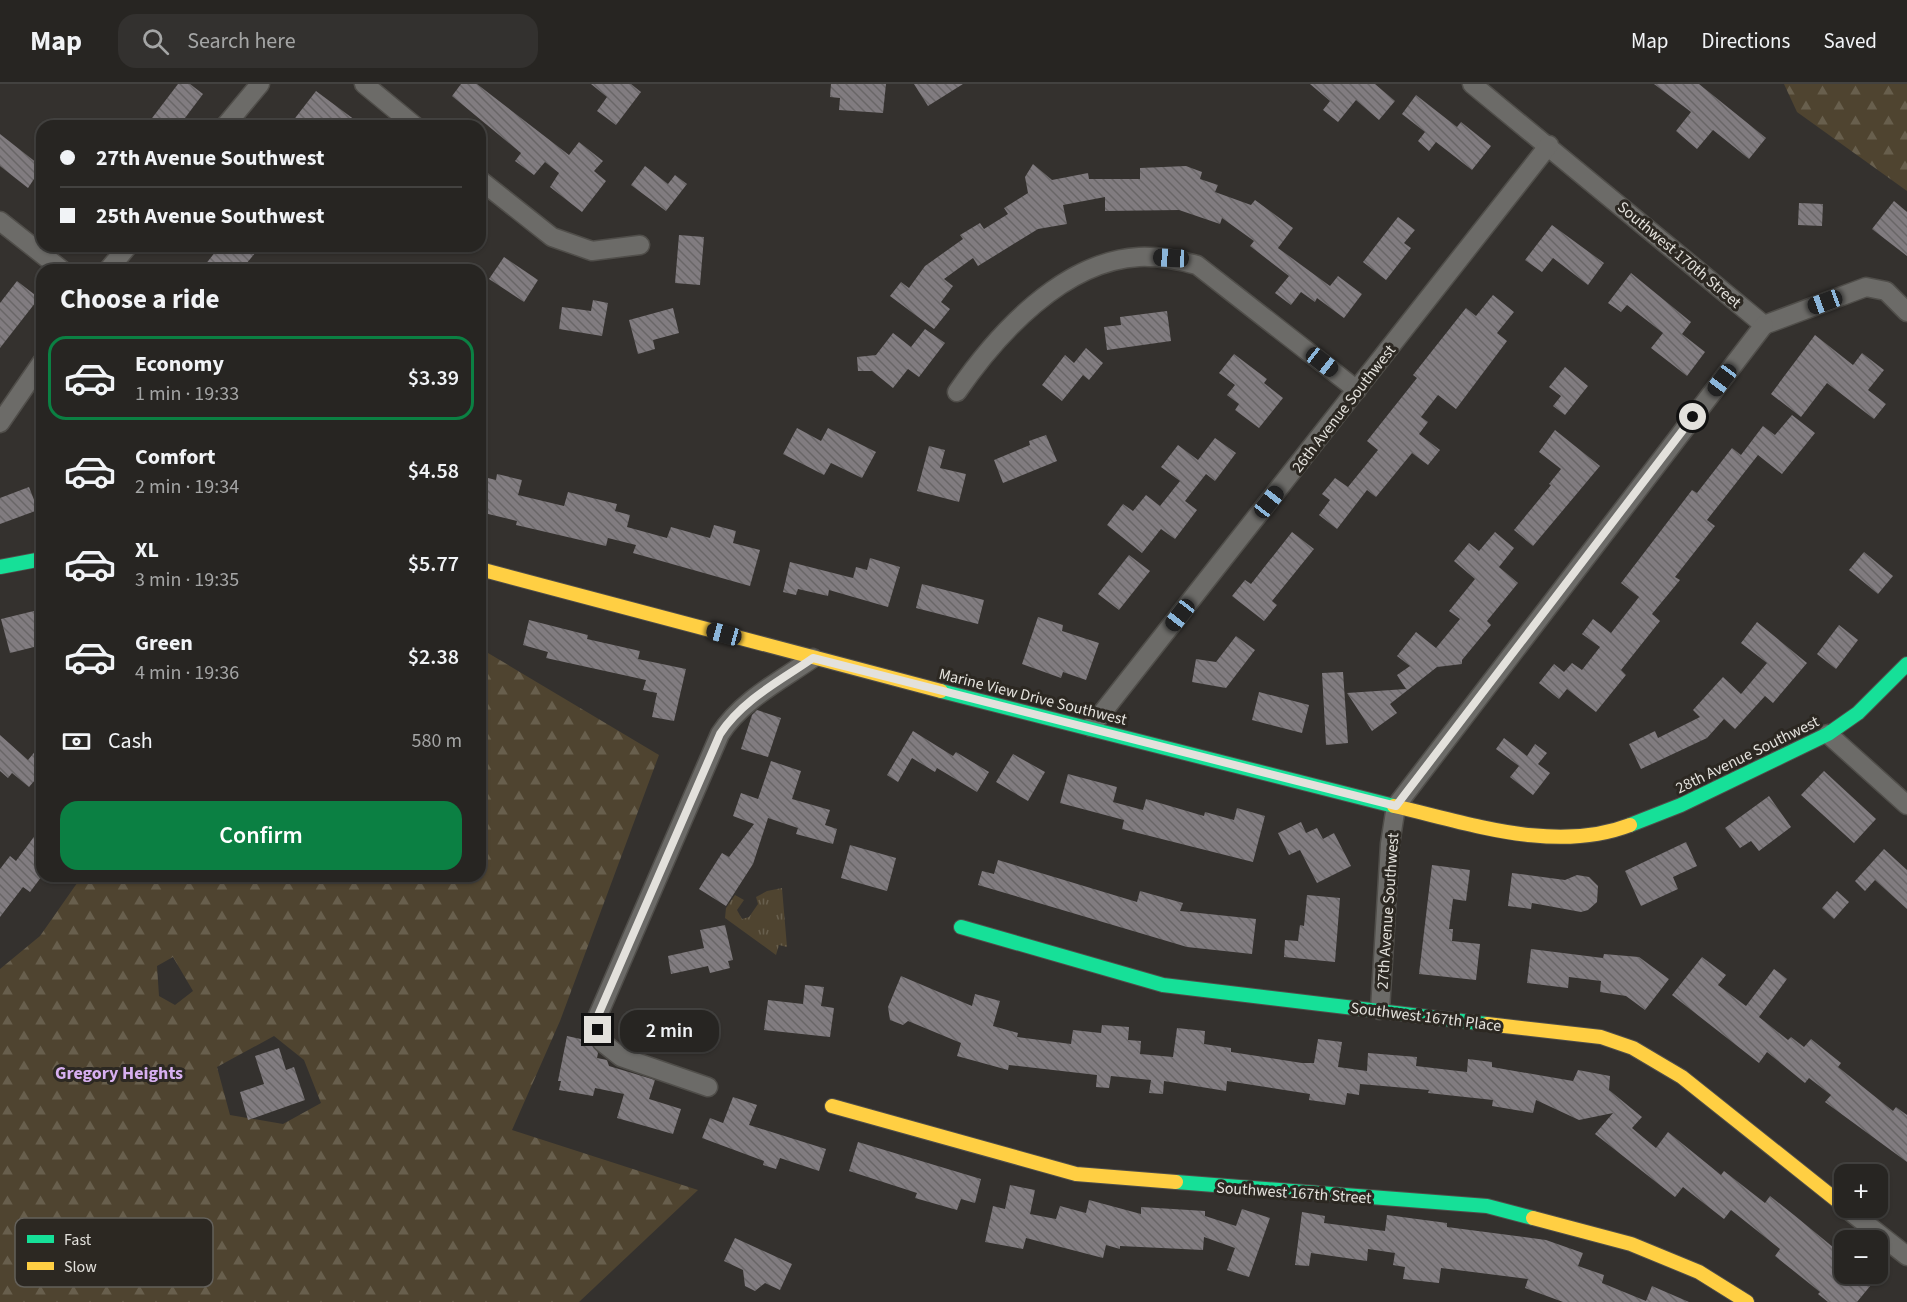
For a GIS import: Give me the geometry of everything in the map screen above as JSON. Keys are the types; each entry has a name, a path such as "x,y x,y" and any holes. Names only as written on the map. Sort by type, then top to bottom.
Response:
{"street":[{"path":"230,120 260,84"},
{"path":"364,84 408,120"},
{"name":"Southwest 170th Street","path":"1472,84 1549,145 1764,325"},
{"name":"26th Avenue Southwest","path":"1091,727 1549,145"},
{"path":"486,185 552,237 575,247 592,250 640,245"},
{"path":"0,222 36,250"},
{"path":"39,252 54,264"},
{"path":"113,264 123,252"},
{"path":"957,392 992,346 1042,298 1106,263 1138,257 1171,258 1197,265 1357,390"},
{"path":"1764,325 1866,287 1886,291 1907,312"},
{"name":"27th Avenue Southwest","path":"1380,1010 1390,844 1396,806 1764,325"},
{"path":"0,423 36,371"},
{"path":"0,567 36,560"},
{"name":"Marine View Drive Southwest","path":"486,571 813,658 1396,806 1540,838 1581,837"},
{"path":"708,1087 621,1057 602,1042 596,1020 720,734 745,704 813,658"},
{"name":"28th Avenue Southwest","path":"1581,837 1617,830 1681,805 1828,734 1858,713 1907,664"},
{"path":"1828,734 1907,805"},
{"name":"Southwest 167th Place","path":"961,927 1163,986 1601,1037 1633,1048 1682,1077 1834,1198"},
{"name":"Southwest 167th Street","path":"832,1106 1076,1174 1487,1206 1630,1244 1700,1272 1748,1302"},
{"name":"Southwest 167th Place","path":"1859,1218 1907,1256"}],"green space":[{"path":"1784,84 1907,84 1907,191 1797,112"},
{"path":"488,653 659,755 560,1021 512,1130 698,1190 579,1302 0,1302 0,969 40,936 78,882 486,882 486,658","holes":["173,957 193,991 175,1005 159,996 157,966","274,1036 304,1060 321,1103 283,1124 230,1115 217,1067"]},
{"path":"782,888 787,947 779,945 776,955 725,918 726,908 735,895 744,900 737,910 742,919 749,917 758,904 756,897 767,891"}],"building":[{"path":"178,84 190,84 203,94 184,120 151,120"},
{"path":"461,84 477,84 569,155 579,142 603,161 594,171 606,181 582,212 550,187 559,173 545,162 534,175 515,161 521,153 486,124 486,120 481,120 452,96"},
{"path":"591,84 631,84 641,92 616,125 597,111 607,97"},
{"path":"831,84 886,84 883,113 839,110 840,98 830,97"},
{"path":"914,84 963,84 928,106"},
{"path":"1310,84 1375,84 1395,101 1379,120 1356,100 1338,122 1323,110 1330,101"},
{"path":"1654,84 1699,84 1766,138 1749,159 1713,130 1697,149 1676,131 1691,112"},
{"path":"316,91 355,120 294,120"},
{"path":"1416,95 1457,127 1461,122 1491,146 1472,170 1436,142 1429,151 1418,141 1425,132 1402,114"},
{"path":"0,134 36,162 36,176 28,188 0,166"},
{"path":"1033,164 1052,180 1088,173 1089,179 1140,179 1140,168 1186,166 1202,172 1200,179 1218,185 1215,192 1251,205 1255,200 1293,228 1278,248 1330,286 1338,276 1362,294 1344,318 1317,298 1315,302 1301,292 1291,305 1275,293 1289,276 1250,246 1254,241 1222,218 1220,224 1179,210 1105,211 1105,197 1063,205 1067,224 1038,229 978,266 973,258 944,279 953,286 941,302 950,309 934,329 890,296 901,282 909,288 925,266 963,239 960,235 980,223 984,229 1008,214 1004,208 1028,193 1025,177"},
{"path":"645,166 668,184 675,175 687,184 666,211 631,185"},
{"path":"1894,201 1907,212 1907,256 1872,229"},
{"path":"1799,203 1823,204 1822,226 1798,225"},
{"path":"1398,217 1415,230 1404,243 1411,248 1386,280 1363,262"},
{"path":"1552,225 1604,263 1588,285 1553,258 1542,272 1525,260"},
{"path":"679,235 704,237 700,285 675,283"},
{"path":"215,252 256,252 246,264 206,264"},
{"path":"504,257 538,280 524,302 489,279"},
{"path":"1631,273 1691,322 1682,334 1705,352 1687,376 1651,348 1663,333 1627,305 1621,312 1608,303"},
{"path":"17,281 36,296 36,302 0,348 0,303"},
{"path":"1493,295 1514,312 1497,333 1507,341 1456,409 1438,395 1421,417 1428,422 1419,434 1440,450 1428,465 1412,453 1376,497 1367,490 1337,529 1319,515 1330,500 1322,494 1335,478 1348,487 1378,450 1367,441 1417,378 1413,375 1466,308 1476,316"},
{"path":"593,300 608,303 602,336 559,329 562,307 591,311"},
{"path":"673,308 679,333 653,340 655,349 638,354 629,320"},
{"path":"1167,311 1171,341 1107,350 1104,327 1121,325 1120,317"},
{"path":"925,329 945,343 919,377 908,369 893,388 872,371 858,371 857,357 876,355 893,333 911,347"},
{"path":"1815,335 1853,365 1862,353 1884,370 1868,390 1886,404 1874,419 1827,383 1801,417 1771,394"},
{"path":"1086,348 1103,363 1089,380 1083,375 1062,401 1042,385 1065,355 1074,363"},
{"path":"1234,354 1267,379 1264,383 1283,398 1259,428 1235,410 1239,404 1227,395 1235,385 1219,373"},
{"path":"1565,367 1588,386 1565,415 1553,406 1561,396 1549,387"},
{"path":"1792,415 1815,433 1782,474 1758,455 1707,520 1715,526 1675,577 1680,580 1652,614 1660,621 1621,670 1626,675 1596,712 1567,689 1559,699 1539,683 1554,664 1564,672 1572,663 1582,670 1600,647 1582,634 1593,619 1611,633 1639,597 1621,583 1692,490 1697,493 1732,448 1741,455 1763,426 1775,435"},
{"path":"797,428 821,441 828,428 876,452 862,478 831,463 824,475 783,454"},
{"path":"1555,430 1600,466 1533,546 1514,530 1551,485 1549,484 1561,469 1539,452"},
{"path":"1046,435 1057,461 1003,483 994,460 1030,445 1029,441"},
{"path":"1215,438 1236,453 1215,481 1206,474 1185,501 1197,510 1175,539 1161,529 1142,553 1107,525 1123,504 1133,511 1146,495 1160,506 1180,481 1161,467 1178,445 1198,460"},
{"path":"929,446 945,450 940,468 966,474 959,502 917,491"},
{"path":"497,474 522,480 518,495 564,506 568,492 617,504 615,511 630,515 627,527 667,538 671,527 710,538 714,525 736,531 733,543 760,550 750,586 633,553 636,545 608,538 606,546 516,525 517,521 486,513 486,478 496,480"},
{"path":"29,487 36,511 0,524 0,498"},
{"path":"1292,532 1314,549 1272,601 1277,605 1264,621 1232,596 1245,580 1251,584"},
{"path":"1495,532 1514,548 1499,567 1518,583 1487,621 1491,625 1462,660 1462,664 1437,667 1390,704 1397,713 1372,731 1347,693 1406,689 1397,675 1410,666 1397,656 1416,632 1436,648 1460,619 1449,611 1475,579 1454,561 1469,543 1479,551"},
{"path":"1864,552 1893,576 1878,594 1849,570"},
{"path":"1129,555 1150,571 1119,610 1098,594"},
{"path":"870,558 900,567 888,607 829,590 828,596 798,589 796,595 783,592 790,562 853,578 856,567 867,570"},
{"path":"922,584 984,600 978,624 916,608"},
{"path":"36,610 36,646 10,653 1,619"},
{"path":"1038,617 1063,625 1062,631 1099,643 1086,680 1063,672 1061,678 1022,664"},
{"path":"529,620 588,635 587,639 640,651 638,659 686,669 674,721 652,717 657,693 643,690 646,680 546,658 548,652 523,645"},
{"path":"1757,622 1807,663 1773,703 1765,696 1735,729 1724,719 1707,738 1641,769 1629,744 1655,731 1658,738 1700,717 1693,710 1723,677 1741,694 1767,663 1741,643"},
{"path":"1839,625 1858,640 1836,669 1817,654"},
{"path":"1236,636 1255,650 1226,688 1192,682 1196,659 1216,662"},
{"path":"1343,672 1348,743 1326,745 1322,673"},
{"path":"1259,692 1309,705 1302,733 1252,720"},
{"path":"757,710 781,718 768,757 741,749 752,715"},
{"path":"913,731 953,756 956,752 989,772 977,792 937,768 935,772 912,758 898,782 887,775"},
{"path":"0,735 28,760 36,750 36,781 29,787 12,773 8,778 0,771"},
{"path":"1504,738 1527,756 1535,744 1547,753 1538,764 1550,773 1533,795 1510,777 1519,766 1496,749"},
{"path":"1013,754 1045,772 1028,801 996,782"},
{"path":"771,761 801,771 792,799 830,810 825,825 837,829 833,844 796,834 798,828 768,818 753,864 726,906 699,889 722,853 729,857 754,824 733,816 741,793 758,799"},
{"path":"1824,771 1876,819 1854,843 1801,795"},
{"path":"1068,774 1117,787 1113,802 1143,810 1146,799 1204,816 1205,812 1234,820 1237,808 1265,816 1253,862 1122,829 1124,820 1060,803"},
{"path":"1769,796 1791,827 1759,851 1751,841 1740,848 1725,828"},
{"path":"1301,822 1306,833 1317,828 1323,839 1334,833 1351,866 1317,883 1300,850 1289,855 1278,833"},
{"path":"36,834 38,882 30,892 23,887 0,917 0,869 10,856 16,861"},
{"path":"1686,842 1697,866 1673,877 1678,889 1641,906 1625,871"},
{"path":"850,845 896,858 887,891 841,878"},
{"path":"1884,849 1907,870 1907,909 1875,880 1865,891 1855,881"},
{"path":"998,860 1137,902 1140,891 1183,903 1180,911 1256,919 1252,954 1187,947 978,885 982,871 994,874"},
{"path":"1432,865 1470,870 1466,901 1453,899 1449,929 1453,929 1452,941 1480,944 1476,980 1419,974"},
{"path":"1512,873 1565,880 1577,875 1589,877 1598,886 1597,902 1588,910 1581,912 1532,903 1531,909 1508,906"},
{"path":"1837,891 1849,902 1834,919 1822,908"},
{"path":"1307,895 1340,898 1335,962 1284,957 1285,940 1298,941 1300,925 1304,926"},
{"path":"725,925 733,960 728,961 730,968 710,973 708,966 671,974 668,956 704,948 700,930"},
{"path":"1531,949 1603,958 1604,954 1639,957 1669,979 1645,1010 1626,996 1600,992 1601,981 1569,977 1568,988 1527,983"},
{"path":"1702,957 1726,975 1718,985 1746,1006 1774,969 1787,979 1759,1017 1788,1040 1791,1037 1804,1047 1811,1039 1841,1063 1838,1067 1893,1111 1896,1107 1907,1115 1907,1162 1825,1102 1831,1095 1809,1078 1805,1083 1767,1052 1759,1063 1672,995"},
{"path":"901,976 972,1006 975,994 1000,1001 993,1026 1018,1033 1017,1037 1071,1044 1073,1030 1101,1033 1102,1025 1129,1027 1128,1040 1141,1041 1140,1054 1173,1057 1177,1028 1205,1031 1204,1044 1231,1048 1231,1052 1302,1063 1314,1063 1318,1039 1342,1042 1338,1067 1367,1071 1368,1053 1417,1057 1416,1066 1467,1072 1468,1059 1492,1062 1492,1067 1573,1081 1578,1070 1610,1076 1609,1090 1642,1117 1632,1128 1656,1148 1668,1132 1721,1175 1724,1171 1765,1203 1770,1196 1834,1248 1834,1284 1872,1284 1857,1302 1828,1302 1818,1294 1820,1292 1775,1256 1780,1249 1731,1210 1724,1219 1683,1187 1675,1197 1595,1134 1613,1113 1579,1120 1536,1100 1533,1113 1492,1106 1493,1100 1428,1093 1429,1090 1360,1084 1359,1095 1347,1093 1345,1105 1309,1100 1310,1094 1227,1081 1226,1091 1164,1081 1163,1094 1149,1093 1151,1080 1111,1076 1109,1088 1096,1087 1097,1075 1009,1065 1008,1070 957,1056 961,1043 908,1021 903,1025 890,1020 888,1007"},
{"path":"805,985 824,987 821,1006 834,1008 830,1037 764,1030 768,1000 803,1004"},
{"path":"567,1036 590,1041 598,1053 597,1058 607,1060 609,1066 655,1080 649,1099 681,1109 673,1134 617,1118 624,1094 595,1088 593,1096 559,1090 561,1081 558,1081"},
{"path":"279,1048 286,1070 294,1067 305,1100 248,1120 240,1092 264,1084 255,1056"},
{"path":"733,1097 757,1105 749,1125 826,1149 819,1171 780,1158 776,1169 763,1165 764,1161 702,1138 710,1118 723,1123"},
{"path":"858,1142 981,1179 975,1203 961,1199 957,1210 915,1198 917,1193 849,1171"},
{"path":"1010,1185 1035,1190 1030,1214 1056,1219 1060,1206 1086,1213 1089,1200 1141,1214 1141,1207 1205,1211 1205,1216 1236,1226 1242,1209 1270,1218 1249,1277 1227,1270 1235,1248 1204,1237 1203,1250 1120,1246 1120,1249 1106,1245 1103,1258 1026,1238 1023,1249 985,1242 993,1206 1005,1209"},
{"path":"1302,1212 1325,1216 1324,1223 1385,1231 1387,1215 1447,1223 1447,1227 1546,1240 1583,1253 1578,1266 1604,1275 1602,1283 1646,1301 1652,1286 1689,1302 1563,1302 1525,1288 1528,1279 1441,1268 1439,1283 1403,1279 1405,1267 1393,1265 1395,1253 1368,1249 1367,1261 1311,1253 1309,1266 1295,1265"},
{"path":"735,1238 792,1264 780,1290 765,1283 755,1291 745,1286 743,1270 724,1261"}],"traffic: fast":[{"path":"0,567 36,560"},
{"path":"1630,825 1681,805 1828,734 1858,713 1907,664"},
{"path":"941,691 1394,806"},
{"path":"961,927 1163,985 1487,1024"},
{"path":"1176,1182 1487,1206 1533,1218"}],"traffic: slow":[{"path":"486,571 941,691"},
{"path":"1394,806 1482,827 1542,836 1572,837 1601,833 1630,825"},
{"path":"1487,1024 1601,1037 1633,1048 1682,1077 1834,1198"},
{"path":"832,1106 1076,1174 1176,1182"},
{"path":"1533,1218 1631,1244 1699,1272 1747,1302"}],"district":[{"name":"Gregory Heights","path":"119,1073"}],"route":[{"path":"598,1030 596,1020 720,734 745,704 813,658 1396,806 1693,417"}]}
